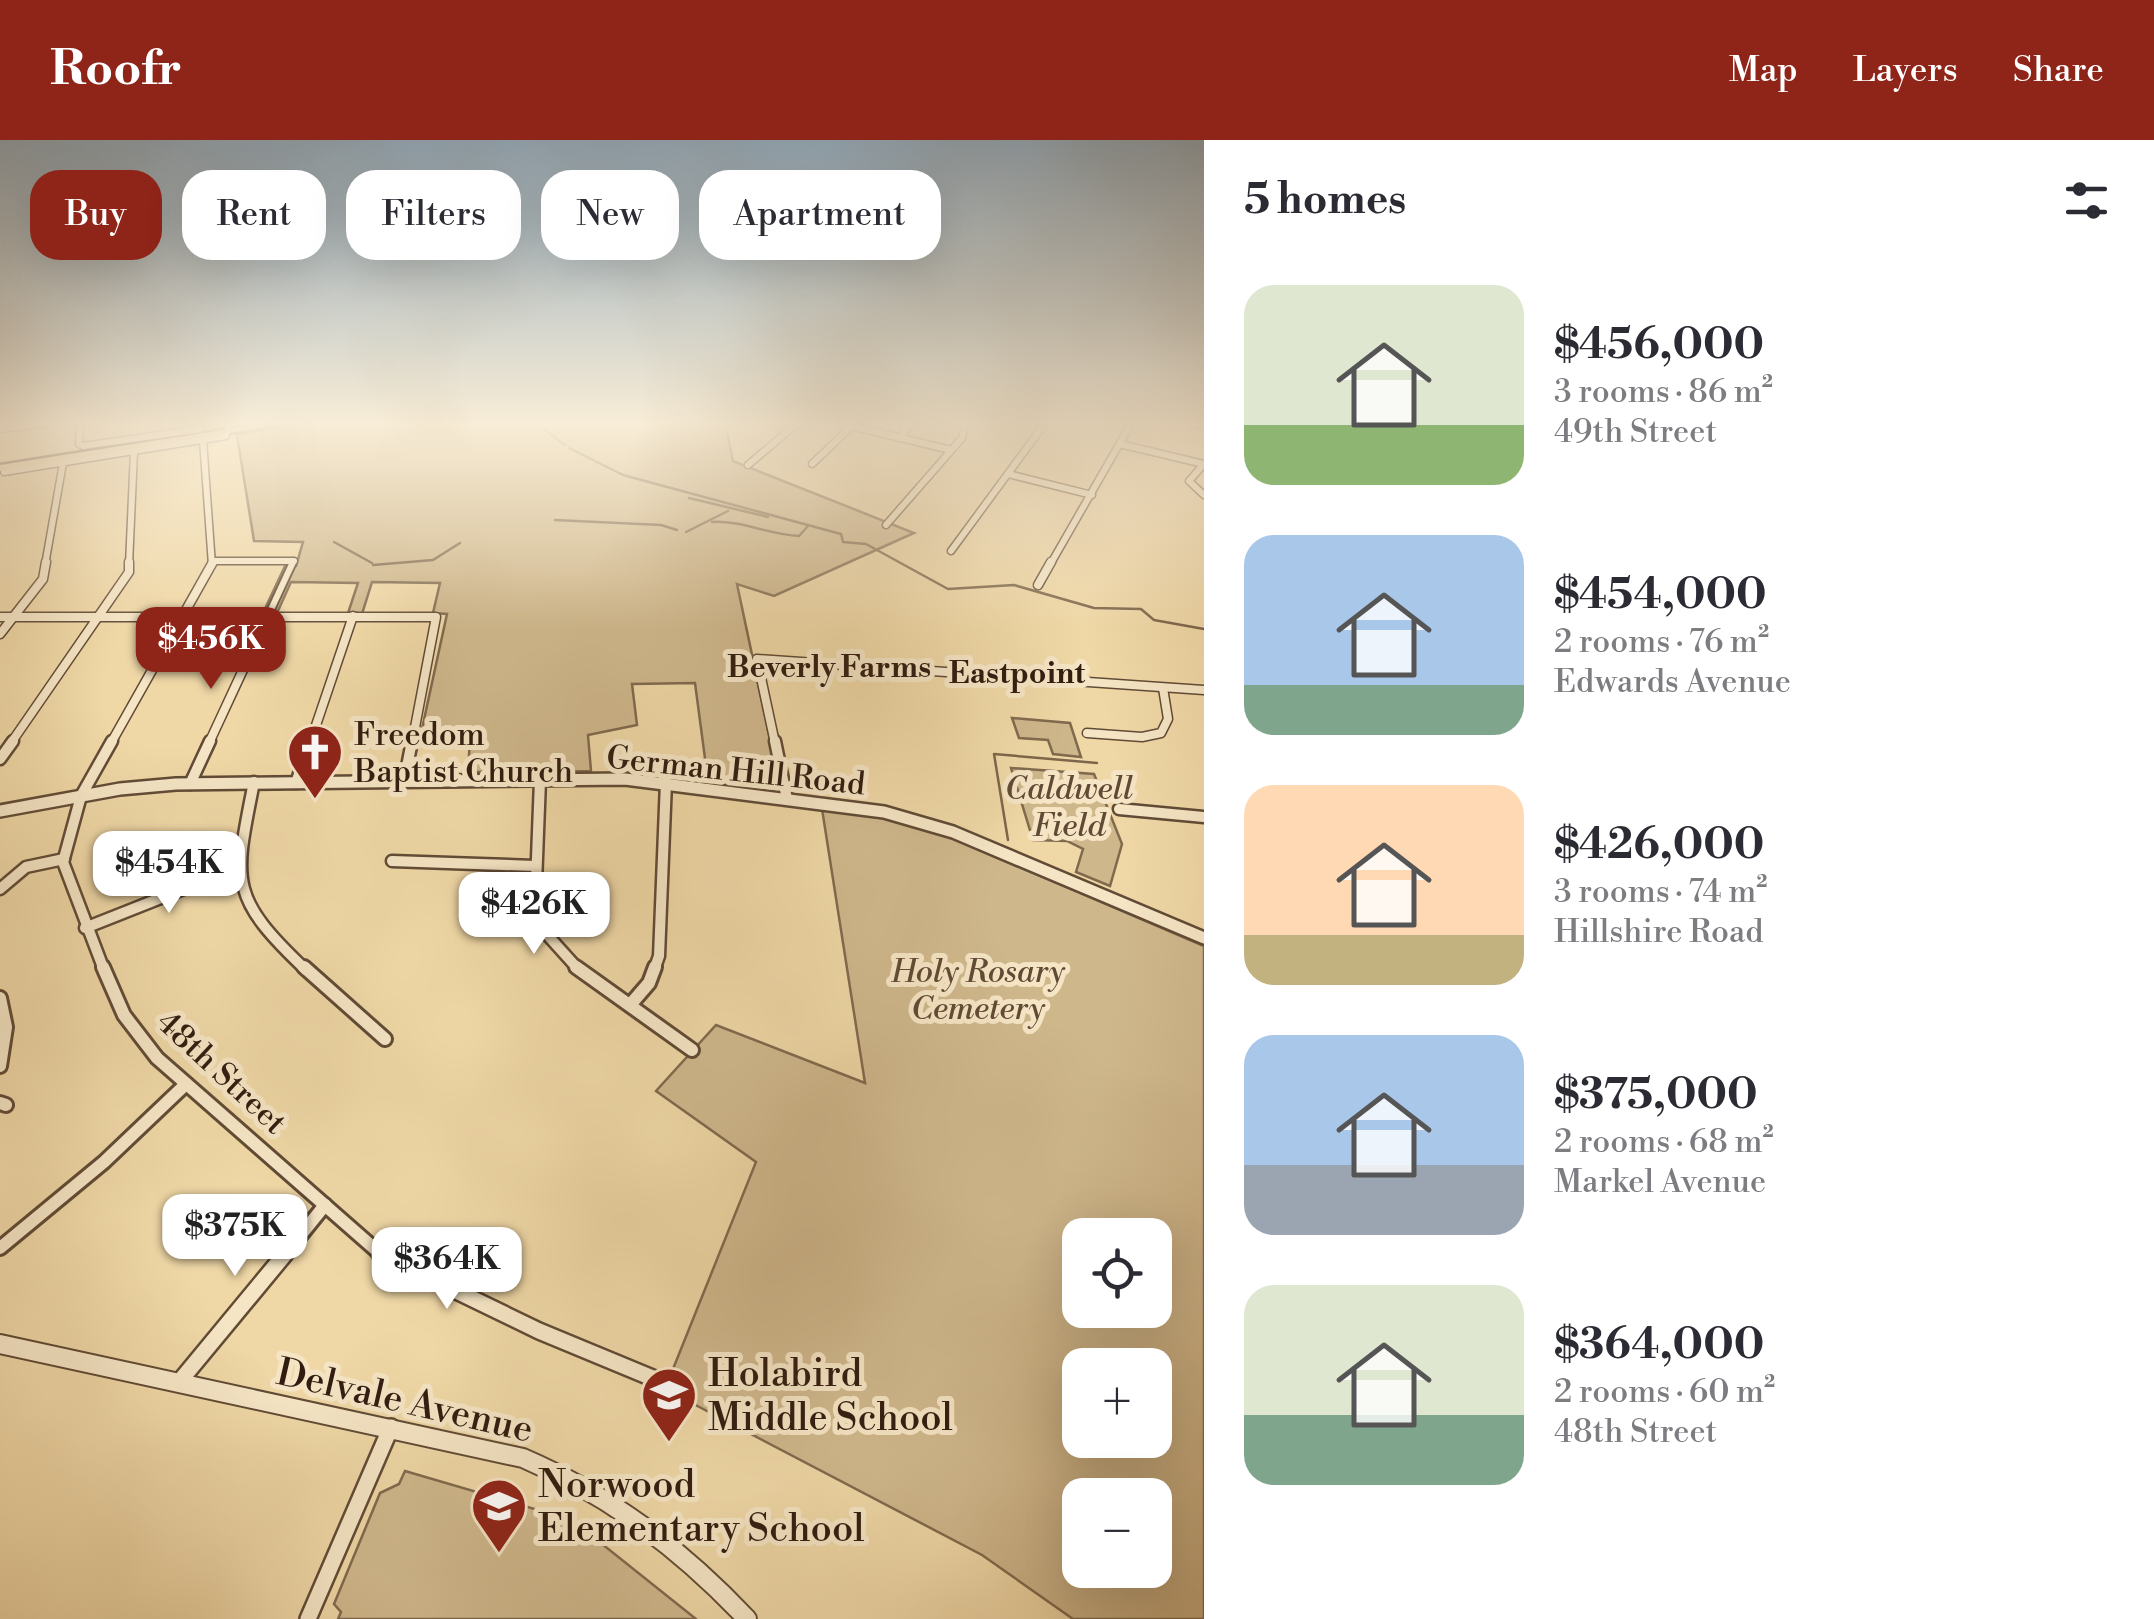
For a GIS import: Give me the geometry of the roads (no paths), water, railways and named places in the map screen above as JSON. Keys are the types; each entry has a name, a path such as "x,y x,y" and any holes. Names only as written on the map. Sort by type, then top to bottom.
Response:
{"street":[{"path":"0,634 43,580 57,491"},
{"path":"0,759 129,572 132,491"},
{"path":"0,890 26,866 64,859 81,796 214,562 207,491"},
{"path":"886,525 916,491"},
{"path":"951,550 995,491"},
{"path":"1076,491 1092,495"},
{"path":"1038,585 1094,491"},
{"path":"190,784 294,562 214,562"},
{"path":"296,783 354,616"},
{"path":"0,617 436,617 404,782"},
{"path":"786,798 757,659 1204,690"},
{"path":"1086,732 1156,736 1168,724 1163,688"},
{"path":"540,780 535,912 545,938 565,960 692,1050"},
{"path":"254,782 239,867 244,895 267,927 385,1040"},
{"path":"630,1005 649,983 659,956 666,782"},
{"name":"German Hill Road","path":"0,812 81,796 190,784 666,782 920,820 1204,938"},
{"path":"1118,809 1204,817"},
{"name":"48th Street","path":"64,859 84,928 124,1015 156,1058 381,1255 540,1331 667,1384"},
{"path":"392,861 467,867 535,866"},
{"path":"84,928 239,867"},
{"path":"0,998 6,1027 0,1066"},
{"path":"0,1248 104,1162 186,1084"},
{"path":"180,1381 325,1205"},
{"name":"Delvale Avenue","path":"0,1344 522,1458 602,1496 688,1559 747,1619"},
{"path":"308,1619 391,1427"}],"waterway":[{"path":"682,491 841,534 843,542 866,544 948,589 1014,585 1094,608 1141,609 1154,620 1204,629"},
{"path":"689,498 768,517"},
{"path":"686,532 728,511"},
{"path":"555,520 661,525 677,530"},
{"path":"712,522 799,536 808,526"},
{"path":"334,542 372,563"},
{"path":"373,565 433,560 460,543"},
{"path":"1008,840 994,754 1097,763"}],"place":[{"name":"Freedom Baptist Church","path":"315,801"},
{"name":"Holabird Middle School","path":"669,1444"},
{"name":"Norwood Elementary School","path":"499,1555"}],"district":[{"name":"Beverly Farms","path":"829,667"},
{"name":"Eastpoint","path":"1017,673"}],"park label":[{"name":"Caldwell Field","path":"1069,806"},
{"name":"Holy Rosary Cemetery","path":"978,990"}]}
